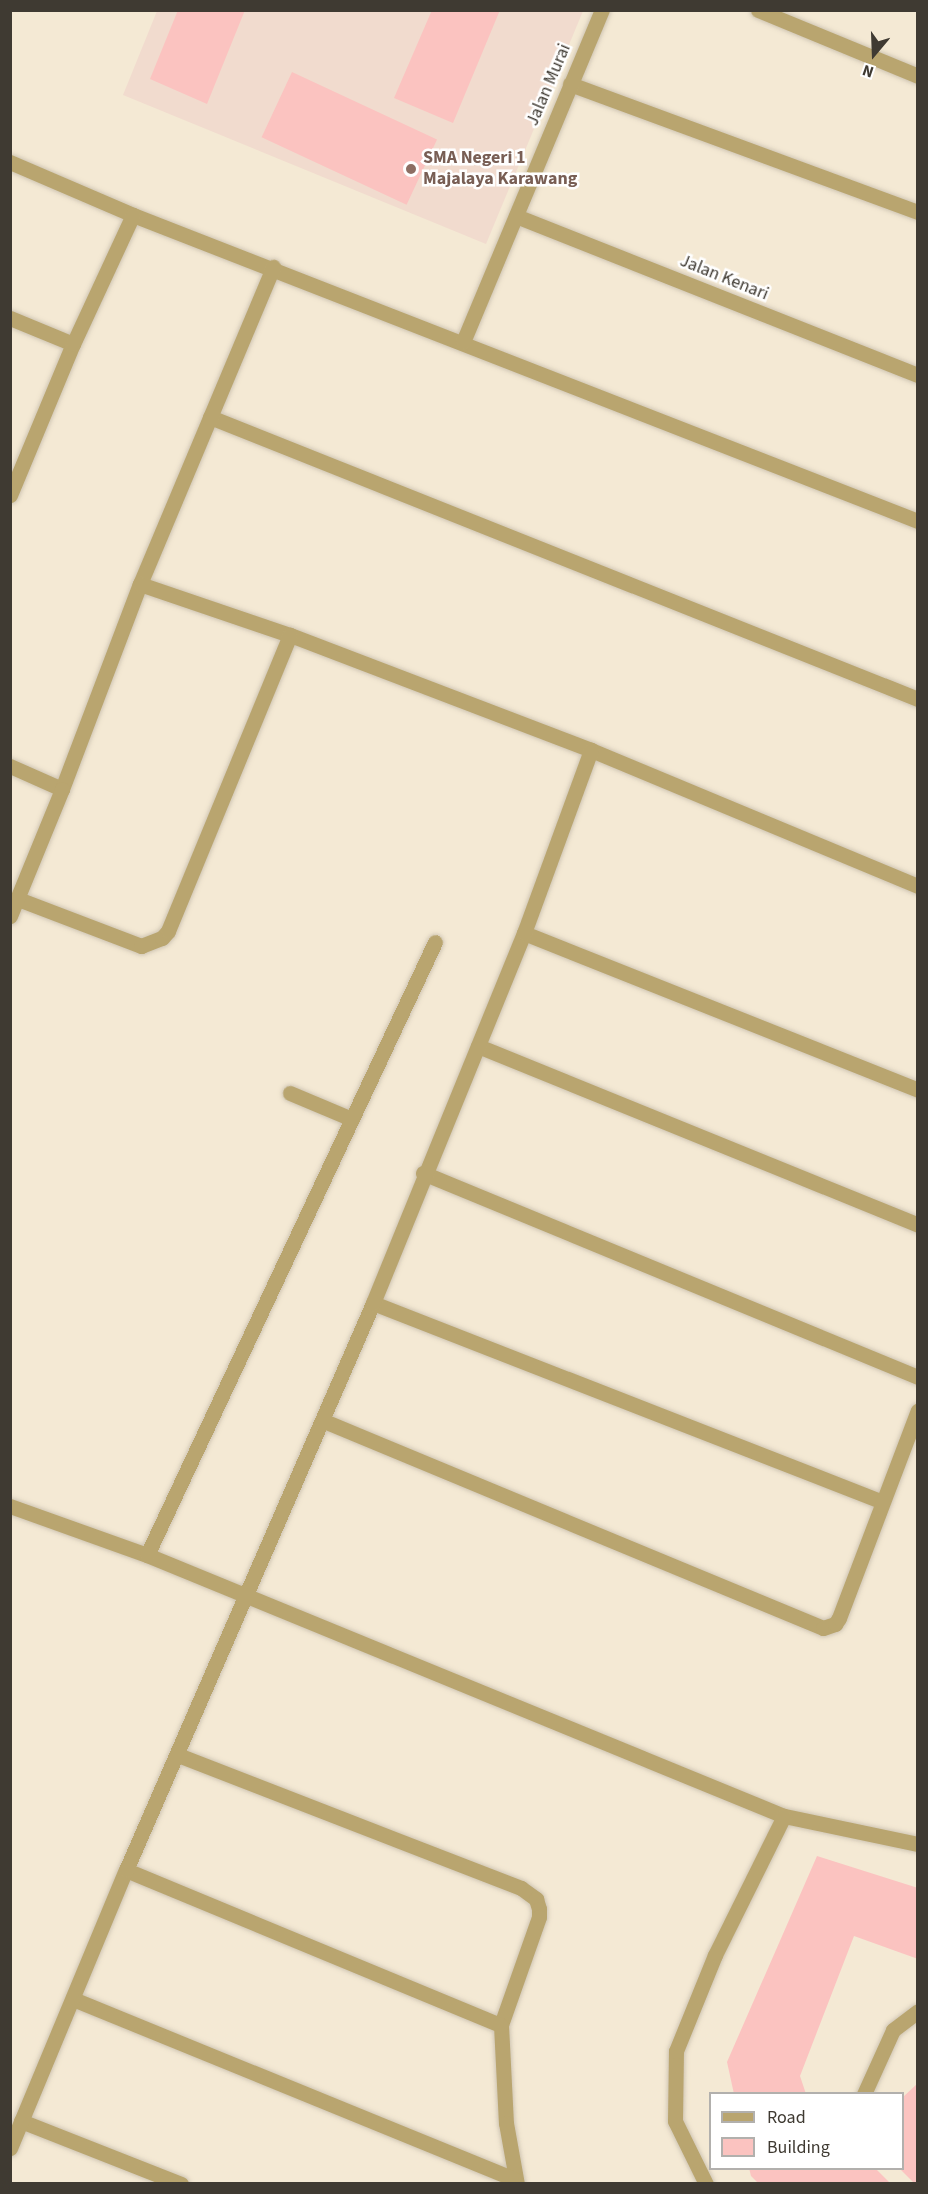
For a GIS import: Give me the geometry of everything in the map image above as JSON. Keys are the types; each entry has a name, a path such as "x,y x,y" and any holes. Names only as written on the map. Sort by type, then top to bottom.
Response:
{"street":[{"name":"Jalan Murai","path":"463,342 602,10"},
{"path":"758,10 918,75"},
{"path":"570,84 918,212"},
{"path":"10,162 133,215 273,267 918,521"},
{"path":"10,495 16,462 74,344 133,215"},
{"name":"Jalan Kenari","path":"516,216 918,375"},
{"path":"10,916 62,789 140,584 273,267"},
{"path":"10,318 74,344"},
{"path":"210,417 918,699"},
{"path":"140,584 290,635 591,750 918,886"},
{"path":"18,898 141,946 162,938 168,931 290,635"},
{"path":"10,2148 126,1870 178,1755 245,1594 324,1420 373,1303 423,1173 524,933 591,750"},
{"path":"10,766 62,789"},
{"path":"524,933 918,1090"},
{"path":"147,1555 435,942"},
{"path":"478,1046 918,1225"},
{"path":"290,1093 352,1119"},
{"path":"423,1173 918,1377"},
{"path":"373,1303 884,1502"},
{"path":"324,1420 823,1628 835,1624 839,1618 918,1410"},
{"path":"10,1506 147,1555 245,1594 784,1816 918,1844"},
{"path":"178,1755 529,1893 536,1899 540,1909 539,1917 501,2025 506,2123 516,2181"},
{"path":"706,2184 675,2121 676,2051 715,1955 784,1816"},
{"path":"126,1870 501,2025"},
{"path":"73,2000 516,2181"},
{"path":"865,2092 893,2030 918,2011"},
{"path":"21,2121 181,2184"}],"shaded area":[{"name":"SMA Negeri 1 Majalaya Karawang","path":"157,11 583,11 486,244 123,95"}],"building":[{"path":"178,10 245,10 207,104 150,79"},
{"path":"432,10 500,10 453,123 394,98"},
{"path":"292,72 437,140 407,205 262,137"},
{"path":"817,1856 918,1888 918,1959 854,1936 800,2076 805,2092 734,2092 727,2062"},
{"path":"918,2083 918,2184 915,2184 901,2170 904,2170 904,2096"},
{"path":"750,2170 877,2170 891,2184 759,2184 751,2176"}],"place":[{"name":"SMA Negeri 1 Majalaya Karawang","path":"411,169"}]}
